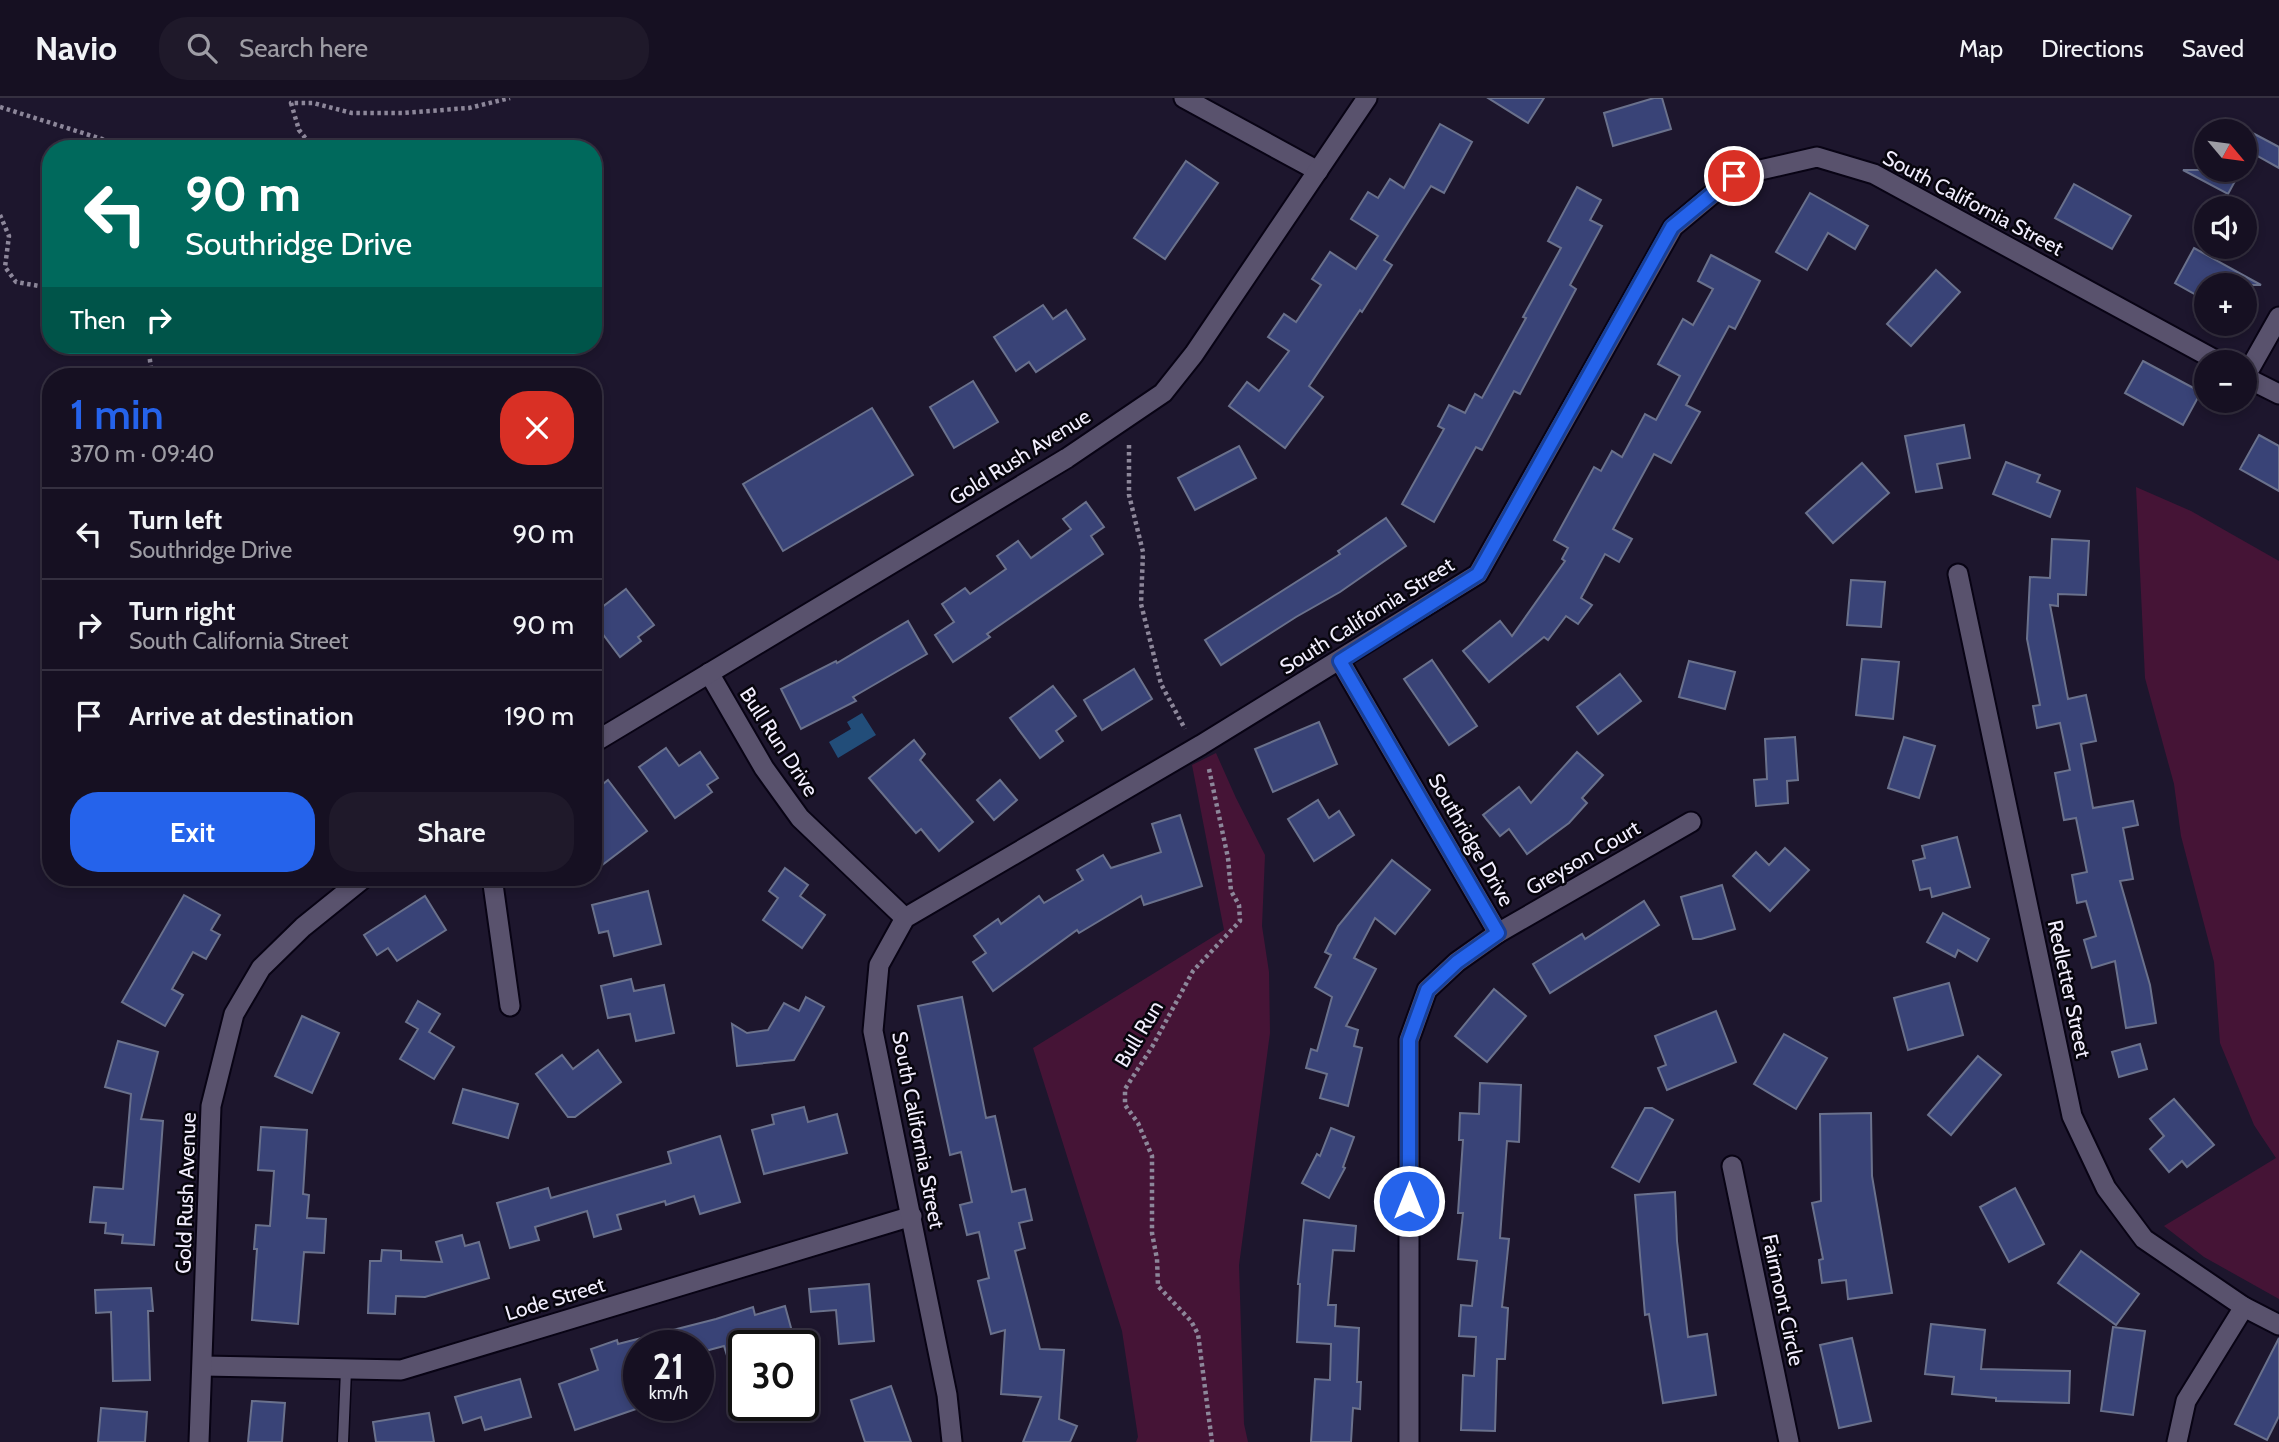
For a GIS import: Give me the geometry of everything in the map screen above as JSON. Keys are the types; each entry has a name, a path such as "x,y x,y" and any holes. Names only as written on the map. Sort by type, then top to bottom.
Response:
{"street":[{"path":"1184,98 1318,170"},
{"name":"Gold Rush Avenue","path":"602,738 1067,458 1163,393 1194,354 1367,98"},
{"name":"South California Street","path":"953,1442 947,1395 873,1031 879,965 905,918 1201,745 1478,574 1672,227 1734,176 1817,157 1874,174 2197,350"},
{"path":"2257,356 2279,317"},
{"path":"2257,383 2279,394"},
{"name":"Redletter Street","path":"1958,574 2072,1116 2106,1188 2144,1239 2244,1307 2279,1325"},
{"name":"Southridge Drive","path":"1340,661 1498,933 1457,962 1427,990 1409,1040 1409,1442"},
{"name":"Bull Run Drive","path":"709,673 764,768 800,818 905,918"},
{"name":"Greyson Court","path":"1498,933 1691,822"},
{"name":"Gold Rush Avenue","path":"199,1442 211,1106 234,1014 261,968 303,927 354,886"},
{"path":"493,886 510,1006"},
{"name":"Fairmont Circle","path":"1732,1166 1789,1442"},
{"name":"Lode Street","path":"203,1366 401,1370 912,1216"},
{"path":"2177,1442 2186,1401 2244,1307"}],"lane":[{"path":"343,1442 346,1370"}],"path":[{"path":"307,140 299,130 291,103 313,103 352,113 402,113 469,108 510,98"},
{"path":"0,107 104,140"},
{"path":"0,215 9,236 5,267 16,282 42,286"},
{"path":"1129,444 1129,495 1143,552 1141,604 1161,684 1185,729"},
{"name":"Bull Run","path":"1209,769 1228,858 1231,891 1239,905 1240,921 1194,971 1125,1089 1125,1105 1138,1123 1152,1156 1152,1233 1158,1286 1191,1321 1198,1334 1212,1442"}],"shaded area":[{"path":"2136,487 2191,511 2279,561 2279,1299 2204,1257 2164,1226 2276,1158 2254,1125 2220,1043 2214,962 2181,836 2174,784 2145,678"},
{"path":"1216,753 1265,855 1262,926 1269,972 1270,1033 1239,1265 1244,1424 1248,1442 1136,1442 1138,1437 1122,1331 1033,1048 1224,930 1192,765"}],"water":[{"path":"862,713 876,735 838,758 829,742 851,729 847,722"}],"building":[{"path":"1488,98 1544,98 1528,123"},
{"path":"1662,98 1671,129 1613,146 1604,113"},
{"path":"1440,124 1472,142 1444,193 1431,186 1384,260 1392,265 1309,386 1323,397 1285,448 1229,406 1247,382 1259,391 1289,351 1268,337 1284,314 1296,322 1321,285 1312,279 1330,252 1356,269 1378,236 1351,219 1368,192 1378,198 1390,179 1404,188"},
{"path":"2258,136 2279,147 2279,168 2258,156"},
{"path":"1186,161 1218,183 1165,259 1134,238"},
{"path":"2183,170 2194,170 2194,176"},
{"path":"2206,182 2234,182 2228,194"},
{"path":"2074,184 2131,216 2112,249 2055,218"},
{"path":"1577,187 1601,200 1590,220 1602,226 1570,285 1576,289 1520,394 1514,391 1482,450 1476,447 1434,522 1402,504 1444,429 1438,426 1449,405 1465,413 1475,394 1482,398 1561,248 1548,241"},
{"path":"1810,193 1868,226 1855,249 1828,233 1807,270 1776,252"},
{"path":"2194,248 2194,259 2214,259 2239,273 2194,273 2194,294 2175,283"},
{"path":"1711,255 1760,281 1735,329 1729,326 1686,405 1700,412 1671,463 1654,454 1613,529 1632,539 1619,562 1605,554 1581,598 1592,605 1578,624 1566,616 1548,640 1544,637 1489,682 1463,651 1500,621 1512,636 1565,561 1562,559 1568,548 1554,540 1594,467 1601,471 1612,451 1622,457 1645,414 1656,420 1680,376 1658,364 1683,319 1693,325 1713,289 1698,281"},
{"path":"1936,270 1960,292 1911,346 1887,324"},
{"path":"1043,305 1053,319 1066,310 1085,339 1036,372 1029,362 1016,371 994,337"},
{"path":"2143,361 2194,388 2194,405 2183,425 2125,393"},
{"path":"973,381 998,422 954,448 930,407"},
{"path":"872,408 913,475 783,551 743,484"},
{"path":"1964,425 1970,458 1937,464 1942,488 1916,492 1905,436"},
{"path":"2259,435 2279,446 2279,491 2240,469"},
{"path":"1239,446 1256,478 1195,510 1178,478"},
{"path":"2006,462 2040,475 2037,482 2060,491 2050,517 1993,494"},
{"path":"1862,463 1889,493 1833,543 1806,513"},
{"path":"1086,502 1104,527 1091,536 1103,554 987,634 990,637 953,662 935,635 954,622 942,604 965,588 970,594 1006,569 997,556 1018,541 1031,558 1071,529 1063,519"},
{"path":"1386,518 1406,546 1340,592 1221,665 1205,640 1340,554 1338,551"},
{"path":"2052,539 2089,541 2086,595 2058,594 2058,606 2050,605 2068,699 2086,695 2096,741 2081,744 2093,808 2133,801 2138,825 2123,828 2133,879 2120,881 2150,985 2156,1023 2126,1028 2115,961 2092,968 2084,940 2096,936 2086,901 2077,903 2072,875 2087,872 2076,818 2064,820 2055,773 2070,770 2060,723 2037,728 2033,706 2040,705 2027,639 2030,577 2050,578"},
{"path":"1851,580 1885,582 1881,627 1847,625"},
{"path":"626,589 654,625 638,637 641,641 620,657 602,633 602,607"},
{"path":"908,621 927,654 853,697 856,701 801,729 781,689 836,661 837,663"},
{"path":"1862,659 1899,662 1893,719 1856,715"},
{"path":"1432,660 1477,726 1449,745 1404,679"},
{"path":"1689,661 1735,672 1725,709 1679,697"},
{"path":"1134,669 1152,699 1102,730 1084,700"},
{"path":"1620,674 1641,701 1598,734 1577,707"},
{"path":"1053,686 1076,716 1056,731 1063,741 1040,758 1010,718"},
{"path":"1319,722 1337,764 1273,792 1255,749"},
{"path":"1795,737 1798,780 1787,781 1788,803 1756,806 1754,780 1767,779 1765,739"},
{"path":"1904,737 1935,746 1919,798 1888,788"},
{"path":"914,740 925,754 920,760 973,822 939,851 921,829 916,833 869,778"},
{"path":"666,748 679,766 700,752 718,778 707,785 712,792 675,818 639,767"},
{"path":"1577,752 1603,775 1582,798 1587,803 1569,823 1527,854 1509,829 1500,836 1483,815 1519,787 1531,803"},
{"path":"608,780 647,831 602,865 602,785"},
{"path":"1000,780 1017,800 994,820 977,800"},
{"path":"1318,800 1329,818 1339,811 1354,835 1314,861 1288,819"},
{"path":"1180,815 1202,886 1144,905 1141,896 1079,933 1077,930 993,991 973,962 986,953 974,936 998,919 1001,924 1039,896 1044,903 1083,880 1077,870 1103,855 1111,868 1161,852 1152,824"},
{"path":"1957,837 1970,887 1932,897 1930,888 1920,890 1913,861 1925,858 1922,846"},
{"path":"1785,848 1809,870 1770,911 1733,876 1756,852 1769,865"},
{"path":"1392,860 1430,890 1395,934 1375,918 1354,958 1376,969 1346,1026 1358,1030 1354,1046 1362,1048 1348,1106 1320,1098 1327,1074 1306,1068 1311,1049 1317,1051 1332,997 1315,987 1331,955 1325,952 1338,926"},
{"path":"785,868 808,885 800,896 825,915 802,948 763,920 778,898 769,891"},
{"path":"1722,885 1735,929 1693,939 1681,897"},
{"path":"648,891 661,944 614,956 608,931 599,933 592,905"},
{"path":"184,895 220,915 211,930 220,935 206,959 193,952 172,989 183,995 165,1026 122,1002"},
{"path":"425,896 446,930 397,961 388,948 377,955 364,935"},
{"path":"1644,901 1659,925 1550,993 1533,964 1582,934 1585,939"},
{"path":"1943,913 1989,939 1977,961 1958,950 1955,957 1927,942"},
{"path":"631,979 634,991 664,985 674,1033 636,1041 630,1014 608,1018 601,986"},
{"path":"1949,983 1963,1035 1908,1050 1894,998"},
{"path":"1494,989 1526,1016 1487,1062 1455,1036"},
{"path":"806,997 824,1007 794,1060 737,1066 732,1024 747,1033 768,1030 784,1003 799,1011"},
{"path":"962,997 986,1118 995,1116 1012,1192 1025,1189 1032,1220 1019,1223 1025,1248 1015,1251 1040,1349 1064,1350 1059,1419 1077,1426 1070,1442 1023,1442 1041,1397 1001,1394 1005,1330 991,1334 978,1281 989,1278 979,1232 967,1235 960,1205 972,1202 961,1152 950,1155 918,1006"},
{"path":"418,1001 440,1014 429,1032 454,1047 434,1079 400,1059 418,1029 406,1022"},
{"path":"1716,1011 1736,1062 1667,1090 1658,1068 1666,1065 1655,1036"},
{"path":"302,1016 339,1033 312,1093 275,1076"},
{"path":"1784,1034 1827,1058 1796,1109 1754,1084"},
{"path":"118,1041 158,1052 141,1119 163,1121 154,1245 122,1243 123,1235 105,1233 106,1223 90,1222 94,1187 123,1189 131,1094 105,1087"},
{"path":"2140,1044 2147,1069 2119,1077 2112,1052"},
{"path":"598,1050 621,1082 575,1117 568,1117 536,1074 562,1055 573,1069"},
{"path":"1978,1056 2001,1075 1951,1135 1928,1115"},
{"path":"1480,1083 1521,1085 1519,1142 1507,1141 1500,1238 1509,1239 1502,1307 1508,1308 1505,1359 1497,1359 1495,1431 1461,1430 1463,1375 1474,1376 1476,1337 1459,1336 1461,1305 1472,1306 1477,1261 1458,1259 1463,1213 1458,1213 1463,1140 1459,1140 1460,1113 1479,1114"},
{"path":"463,1089 518,1104 508,1138 453,1123"},
{"path":"2174,1099 2214,1145 2187,1167 2182,1161 2169,1172 2150,1149 2164,1136 2150,1119"},
{"path":"804,1107 808,1122 837,1114 847,1153 764,1174 752,1130 774,1124 772,1115"},
{"path":"1645,1108 1652,1108 1673,1120 1639,1182 1612,1167"},
{"path":"1871,1113 1872,1176 1892,1293 1848,1299 1846,1280 1822,1283 1819,1260 1823,1259 1812,1203 1821,1201 1820,1114"},
{"path":"261,1127 307,1130 303,1194 309,1195 307,1218 326,1219 324,1253 304,1252 298,1324 252,1320 256,1225 270,1226 274,1171 258,1170"},
{"path":"1331,1128 1354,1137 1343,1167 1345,1168 1329,1198 1302,1183 1317,1154 1320,1156"},
{"path":"720,1136 740,1202 700,1214 694,1196 666,1205 665,1201 617,1215 621,1229 594,1237 587,1211 535,1227 539,1240 510,1248 497,1203 548,1188 551,1198 671,1163 668,1152"},
{"path":"2015,1188 2044,1244 2009,1262 1980,1207"},
{"path":"1675,1192 1677,1241 1688,1337 1707,1334 1716,1395 1663,1403 1649,1314 1645,1315 1635,1195"},
{"path":"1304,1220 1356,1226 1354,1251 1333,1250 1328,1305 1336,1305 1335,1326 1359,1328 1357,1382 1361,1382 1360,1409 1353,1408 1351,1442 1311,1442 1315,1379 1330,1380 1331,1344 1297,1342 1298,1284"},
{"path":"462,1235 465,1246 479,1242 489,1278 425,1297 396,1296 395,1314 368,1313 370,1261 381,1261 382,1250 401,1251 401,1260 442,1262 436,1242"},
{"path":"2081,1251 2139,1294 2116,1325 2058,1283"},
{"path":"869,1284 874,1341 839,1344 836,1310 811,1312 809,1289"},
{"path":"151,1288 153,1311 148,1311 150,1380 113,1381 111,1312 96,1313 95,1290"},
{"path":"785,1306 792,1330 728,1330 728,1359 724,1346 714,1349 714,1330 673,1330 753,1307 755,1315"},
{"path":"1931,1324 1985,1330 1981,1369 2070,1371 2069,1403 1996,1401 1996,1398 1952,1394 1954,1377 1925,1374"},
{"path":"2113,1327 2145,1331 2133,1415 2101,1411"},
{"path":"1852,1338 1871,1421 1839,1428 1820,1345"},
{"path":"2279,1338 2279,1416 2267,1440 2235,1424"},
{"path":"617,1340 618,1344 623,1343 623,1414 575,1430 559,1384 598,1370 591,1349"},
{"path":"520,1379 531,1417 485,1430 481,1417 463,1423 455,1397"},
{"path":"891,1386 911,1442 865,1442 851,1400"},
{"path":"252,1401 285,1403 282,1442 248,1442"},
{"path":"101,1408 147,1412 145,1442 98,1442"},
{"path":"429,1413 434,1442 376,1442 373,1422"}],"route":[{"path":"1409,1201 1409,1040 1427,990 1457,962 1498,933 1340,661 1478,574 1672,227 1734,176"}]}
